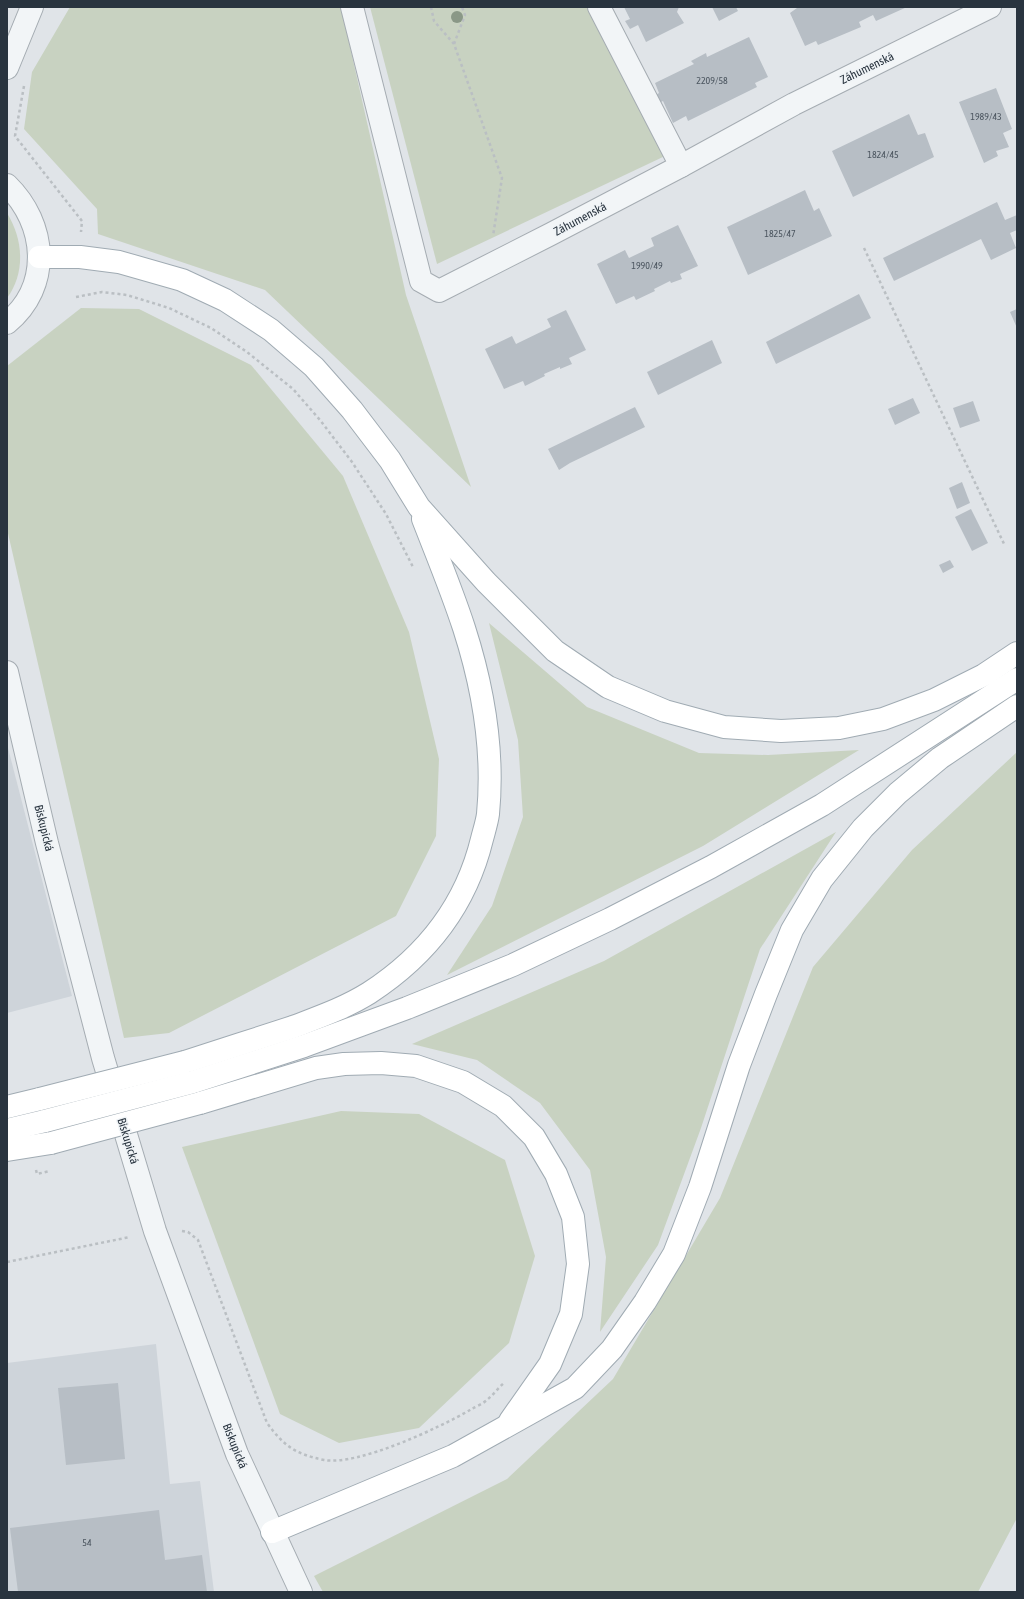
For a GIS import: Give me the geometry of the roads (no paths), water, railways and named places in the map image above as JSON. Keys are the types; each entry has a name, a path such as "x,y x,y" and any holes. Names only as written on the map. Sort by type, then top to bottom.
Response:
{"main road":[{"path":"39,257 80,258 119,262 182,280 225,300 271,330 314,367 352,410 390,460 419,507 486,582 555,651 608,687 665,711 724,727 781,731 839,728 883,719 934,700 984,675 1017,652"},
{"path":"7,1107 185,1062 265,1037 326,1015 367,993 398,973 436,936 459,900 477,860 488,816 490,767 486,722 478,677 464,628 419,507"},
{"path":"7,1130 193,1082 304,1046 407,1008 513,965 610,919 710,867 822,805 1017,679"},
{"path":"272,1532 454,1456 574,1388 612,1349 645,1302 674,1254 700,1187 739,1065 766,994 792,930 822,879 863,828 898,793 940,758 1012,710"},
{"path":"7,1150 51,1143 200,1103 316,1068 337,1065 381,1063 416,1066 463,1082 503,1106 534,1137 556,1174 573,1218 578,1264 571,1314 550,1364 507,1426"}],"street":[{"path":"7,68 32,7"},
{"name":"Záhumenská","path":"352,7 421,281 439,291 681,166 794,104 990,7"},
{"path":"599,7 681,166"},
{"path":"7,185 19,198 28,212 35,227 39,243 37,276 31,292 23,306 7,323"},
{"name":"Biskupická","path":"7,672 47,843 103,1058 155,1231 237,1454 301,1592"}]}
